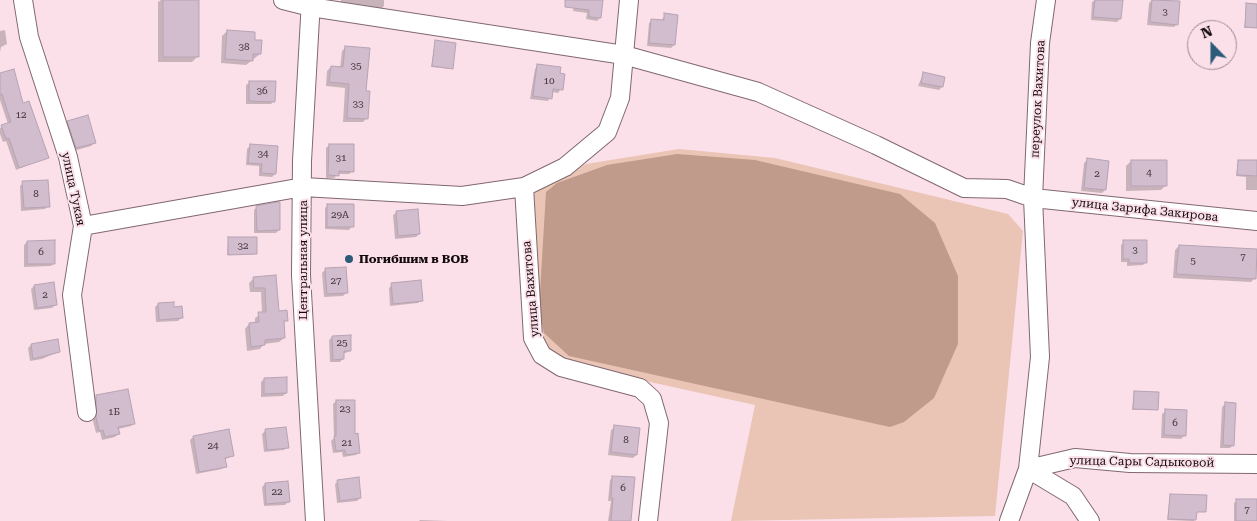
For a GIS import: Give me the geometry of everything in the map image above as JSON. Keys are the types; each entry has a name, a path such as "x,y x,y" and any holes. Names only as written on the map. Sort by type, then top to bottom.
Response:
{"street":[{"name":"улица Тукая","path":"23,0 28,37 68,157 82,226 72,295 87,412"},
{"name":"улица Зарифа Закирова","path":"283,0 624,55 758,92 964,188 1006,189 1033,198 1257,221"},
{"path":"82,226 303,187 462,196 524,187 565,167 607,132 620,98 629,0"},
{"name":"переулок Вахитова","path":"1009,521 1028,469 1040,358 1033,198 1040,43 1046,0"},
{"name":"Центральная улица","path":"311,3 302,161 301,275 315,521"},
{"name":"улица Вахитова","path":"524,187 533,338 542,355 561,367 640,388 652,399 659,423 648,521"},
{"name":"улица Сары Садыковой","path":"1028,469 1075,458 1130,463 1257,464"},
{"path":"1028,469 1073,496 1090,521"}],"shaded area":[{"path":"679,149 775,158 1008,214 1023,231 995,516 731,521 755,405 556,360 538,336 534,267 534,192 586,164"},
{"path":"677,154 755,160 900,194 935,223 958,276 958,344 934,398 904,422 890,427 569,356 544,333 539,309 546,192 557,183 607,165"}],"building":[{"path":"163,0 199,0 199,57 163,57"},
{"path":"565,0 603,0 601,18 589,17 589,10 565,7"},
{"path":"1095,0 1123,0 1121,19 1093,17"},
{"path":"1152,0 1180,1 1178,25 1150,22"},
{"path":"1246,3 1257,4 1257,28 1245,27"},
{"path":"664,13 678,15 675,45 649,43 651,19 664,20"},
{"path":"227,30 255,32 255,40 262,40 261,54 253,54 253,61 225,59"},
{"path":"435,40 456,43 453,69 432,66"},
{"path":"345,46 370,48 366,91 370,91 368,119 347,118 349,84 329,82 331,66 343,67"},
{"path":"537,64 561,67 560,73 565,74 563,90 553,89 552,99 533,96"},
{"path":"14,69 23,103 29,101 49,158 19,168 9,138 6,139 1,125 11,122 2,94 0,95 0,73"},
{"path":"923,72 945,77 943,87 921,83"},
{"path":"249,81 276,81 275,102 249,101"},
{"path":"88,115 96,143 76,148 67,121"},
{"path":"250,144 278,146 276,174 261,173 262,164 248,163"},
{"path":"329,144 354,144 354,172 339,171 339,176 328,175"},
{"path":"1087,158 1109,161 1106,190 1084,188"},
{"path":"1131,160 1167,160 1167,186 1131,186"},
{"path":"1238,160 1257,160 1257,176 1237,175"},
{"path":"48,180 50,207 24,208 22,181"},
{"path":"280,202 280,230 257,231 256,206"},
{"path":"327,204 354,204 354,227 327,227"},
{"path":"418,209 420,234 398,236 396,211"},
{"path":"228,237 257,237 257,254 228,255"},
{"path":"55,240 55,264 27,264 27,241"},
{"path":"1123,240 1147,240 1147,263 1129,263 1129,259 1123,259"},
{"path":"1179,245 1257,249 1256,279 1176,274"},
{"path":"346,267 348,293 327,294 325,268"},
{"path":"276,275 279,311 287,310 288,321 284,321 285,338 265,340 265,345 251,347 249,323 259,322 258,312 266,312 265,288 254,288 253,277"},
{"path":"421,280 423,301 393,304 391,283"},
{"path":"54,282 57,305 37,308 34,285"},
{"path":"174,302 174,307 182,306 183,318 159,320 158,303"},
{"path":"351,335 351,351 344,351 344,359 333,360 332,336"},
{"path":"58,339 60,352 33,359 31,344"},
{"path":"287,377 287,393 264,394 264,378"},
{"path":"128,389 135,424 118,427 120,434 105,437 103,430 99,431 96,417 96,395"},
{"path":"1134,391 1159,392 1158,410 1133,409"},
{"path":"336,400 355,400 355,434 358,433 360,453 346,455 345,450 336,451 334,436 336,436"},
{"path":"1225,402 1236,403 1234,446 1223,445"},
{"path":"1165,409 1187,410 1186,436 1164,435"},
{"path":"614,425 640,428 637,455 611,452"},
{"path":"286,427 289,448 267,450 265,429"},
{"path":"229,429 234,456 225,458 227,467 199,472 193,436"},
{"path":"612,476 635,477 631,521 611,521"},
{"path":"359,477 361,498 340,501 337,480"},
{"path":"288,481 290,502 266,504 265,483"},
{"path":"1170,494 1207,495 1206,512 1197,512 1196,520 1168,519"},
{"path":"1236,499 1257,499 1257,521 1236,521"}],"place":[{"name":"Погибшим в ВОВ","path":"349,259"}]}
